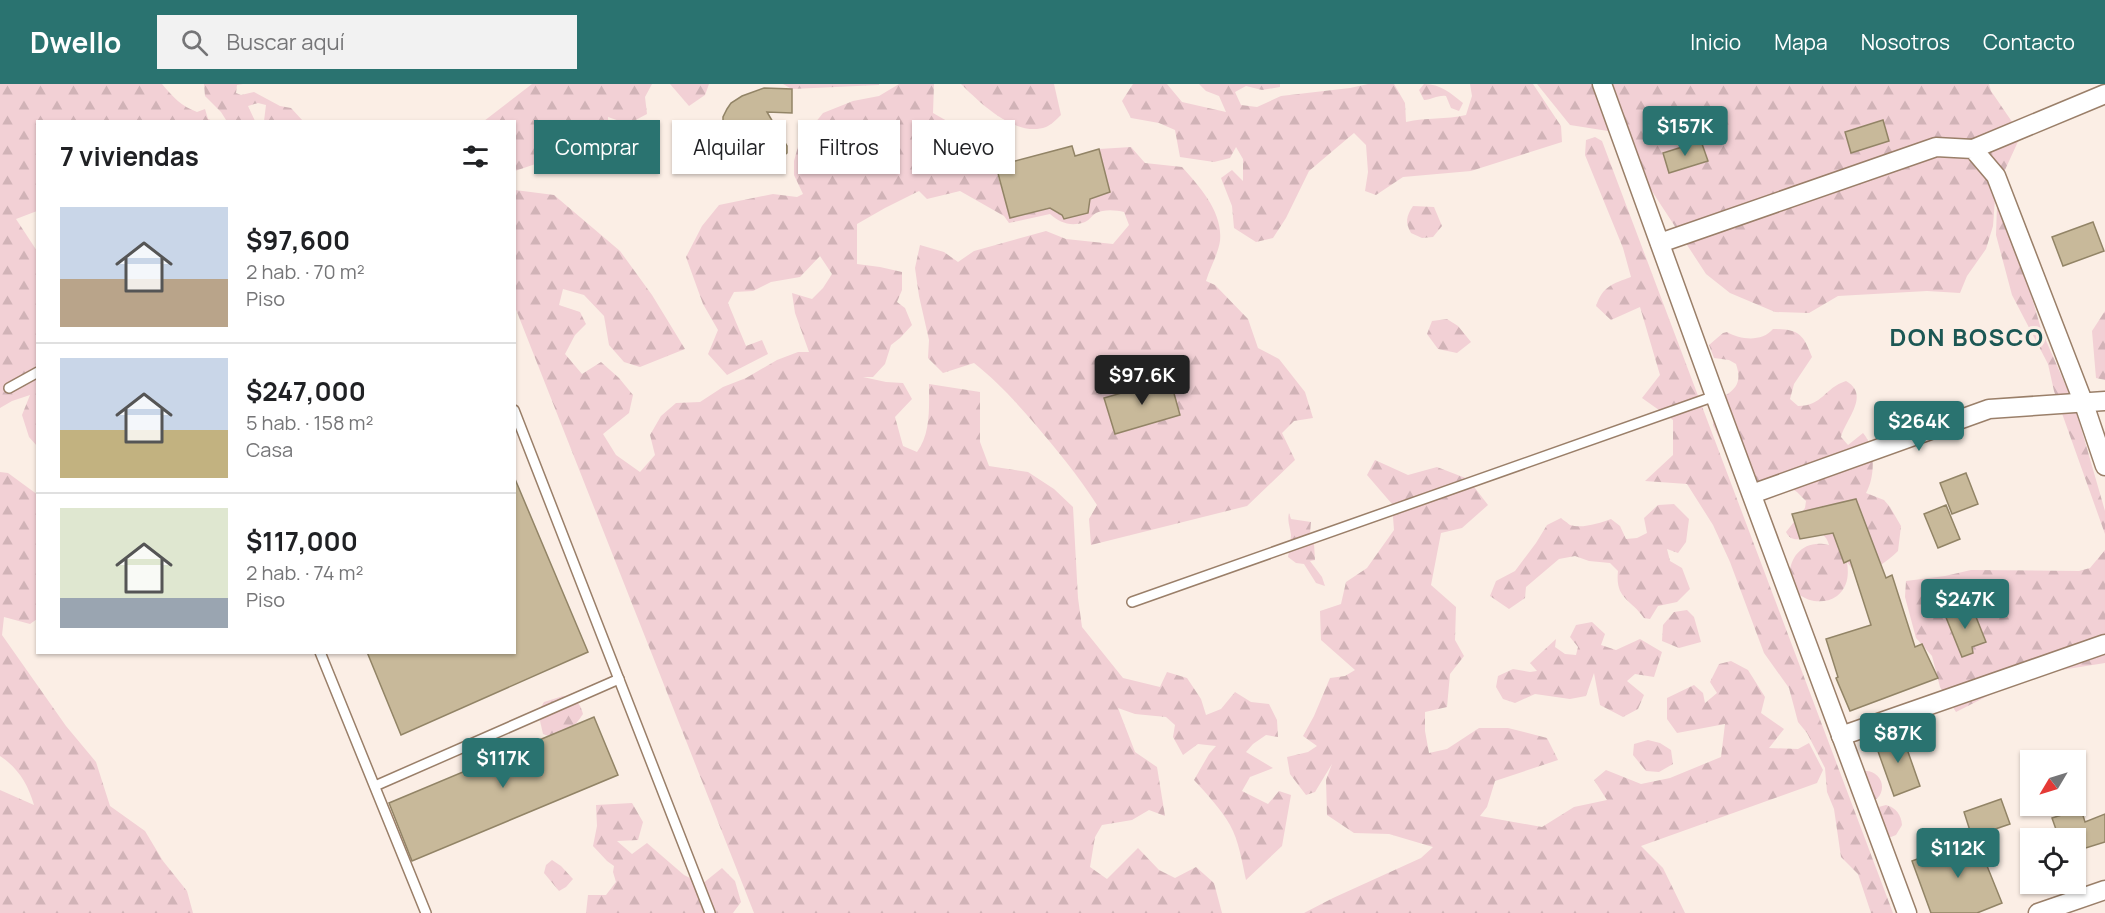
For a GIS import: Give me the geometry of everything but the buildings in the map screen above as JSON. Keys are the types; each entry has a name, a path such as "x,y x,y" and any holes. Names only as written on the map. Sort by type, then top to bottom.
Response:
{"street":[{"path":"1602,84 1906,913"},
{"path":"1660,243 1936,147 1973,149 2105,94"},
{"path":"1973,149 1996,176 2084,404 2105,466"},
{"path":"1752,494 1989,409 2105,401"},
{"path":"1841,736 2105,644"},
{"path":"2038,913 2105,890"}],"lane":[{"path":"9,388 36,373"},
{"path":"1132,602 1715,396"},
{"path":"516,415 710,913"},
{"path":"322,654 426,913"},
{"path":"375,786 619,679"}],"green space":[{"path":"0,84 162,84 186,107 197,112 205,109 210,120 36,120 36,211 16,219 36,249 36,445 29,437 22,415 30,395 0,408"},
{"path":"204,84 243,84 237,85 236,93 241,95 254,92 280,106 291,108 302,120 264,120 266,105 258,103 248,106 255,120 226,120 205,96"},
{"path":"532,84 652,84 645,97 647,114 636,120 617,120 608,117 608,120 534,120 534,164 516,171 516,120 485,120"},
{"path":"670,84 709,84 705,95 689,106"},
{"path":"783,84 879,84 879,85 792,89"},
{"path":"899,84 934,84 933,113 945,120 912,120 912,174 997,174 1010,218 1050,208 1062,215 1064,219 1087,213 1090,199 1110,192 1099,149 1131,147 1145,163 1182,167 1209,201 1218,220 1220,241 1206,281 1215,285 1248,319 1258,348 1279,359 1305,392 1313,418 1294,421 1282,433 1295,460 1247,506 1091,545 1089,519 1097,505 1067,462 1027,415 998,384 974,363 943,373 928,358 929,340 915,268 920,245 944,252 958,262 974,251 1046,231 1066,239 1113,244 1129,225 1124,212 1110,210 1099,212 1087,221 1075,224 1062,222 1050,214 1009,223 1004,216 960,191 927,199 919,191 857,224 857,264 902,272 902,290 897,302 905,308 912,325 891,345 885,364 873,377 863,377 903,383 912,399 895,417 903,446 917,452 922,445 928,420 929,384 980,392 980,442 989,466 1028,472 1054,489 1073,507 1078,598 1082,627 1123,678 1160,687 1167,672 1187,678 1201,699 1206,715 1221,709 1235,692 1251,702 1269,704 1277,720 1278,737 1266,735 1246,752 1273,768 1250,777 1242,791 1268,804 1279,791 1291,795 1282,846 1246,880 1238,845 1230,825 1218,807 1194,780 1216,746 1198,744 1183,755 1173,737 1175,725 1166,717 1135,714 1118,708 1135,752 1157,767 1165,816 1149,810 1132,820 1102,825 1095,837 1090,867 1107,879 1138,848 1159,870 1175,878 1196,867 1214,883 1222,913 754,913 516,310 516,190 554,195 620,251 652,295 685,349 640,367 624,362 609,345 604,316 584,295 563,289 559,305 580,312 586,324 575,335 565,354 582,374 601,362 633,395 629,413 603,434 616,455 640,472 655,455 650,435 661,416 676,403 700,402 723,387 746,378 777,360 798,352 809,352 795,313 792,293 812,299 823,288 832,274 820,256 800,277 771,282 753,291 734,292 728,303 746,346 762,340 768,354 727,375 708,354 718,330 703,304 686,257 702,226 719,205 773,194 797,197 803,194 794,175 794,161 798,147 798,174 900,174 900,120 817,120 823,113 853,101 879,96"},
{"path":"961,84 1054,84 1061,115 1046,127 1023,128 1015,125 1015,120 1005,120 999,117"},
{"path":"1133,84 1167,84 1182,102 1226,112 1219,96 1206,91 1199,84 1280,84 1280,87 1262,90 1246,86 1235,92 1241,105 1257,107 1281,96 1368,84 1394,84 1405,103 1406,122 1466,115 1472,96 1470,84 1533,84 1561,126 1562,142 1471,171 1403,177 1376,195 1365,191 1368,172 1366,145 1354,133 1309,171 1286,218 1273,238 1256,242 1234,228 1232,206 1221,178 1232,170 1243,181 1243,159 1236,147 1230,158 1214,162 1180,157 1175,130 1159,123 1131,118 1122,101"},
{"path":"1424,84 1440,87 1454,96 1463,103 1459,111 1451,108 1446,96 1424,100 1419,90"},
{"path":"1537,84 1989,84 1991,91 2021,135 1999,183 1993,226 1986,249 1967,276 1960,293 1927,291 1838,296 1809,313 1775,312 1730,293 1706,274 1644,179 1608,131 1570,125"},
{"path":"1595,137 1602,141 1893,913 1871,913 1858,874 1841,857 1834,809 1827,792 1825,768 1807,733 1798,722 1789,688 1764,653 1730,562 1713,525 1687,484 1645,481 1673,455 1673,420 1642,398 1660,375 1640,307 1611,320 1596,306 1605,290 1631,277 1623,248 1585,155 1586,140"},
{"path":"1997,205 2014,236 2041,329 2075,407 2105,511 2105,534 2054,391 2048,364 2012,295 1996,235"},
{"path":"1413,206 1434,207 1442,226 1433,237 1422,238 1411,233 1407,220"},
{"path":"2105,311 2105,380 2096,378 2092,331"},
{"path":"1447,319 1458,326 1471,342 1457,353 1438,349 1427,334 1432,321"},
{"path":"1773,329 1789,330 1799,334 1812,357 1794,384 1790,399 1798,406 1813,403 1846,381 1853,387 1856,400 1841,437 1848,445 1863,433 1870,446 1873,463 1866,493 1884,500 1901,526 1898,551 1879,566 1857,575 1847,562 1846,585 1837,596 1826,601 1814,601 1801,596 1794,588 1790,577 1795,556 1803,548 1815,544 1829,545 1822,534 1810,527 1800,539 1788,536 1786,532 1805,508 1806,501 1789,487 1762,498 1735,470 1713,425 1715,402 1734,388 1738,372 1736,364 1729,360 1714,358 1709,345 1727,332 1739,337 1757,338"},
{"path":"1375,460 1408,475 1437,467 1468,479 1488,505 1462,528 1441,533 1431,585 1456,607 1455,640 1464,656 1450,674 1447,707 1425,712 1425,731 1429,753 1447,749 1479,728 1508,728 1547,738 1558,760 1495,781 1487,807 1480,816 1542,827 1574,807 1607,800 1594,780 1606,770 1641,784 1670,778 1721,757 1725,724 1677,733 1667,719 1667,698 1694,685 1703,693 1705,703 1717,693 1710,682 1719,664 1731,661 1748,670 1765,697 1761,713 1784,729 1769,748 1798,749 1809,743 1823,770 1817,783 1641,846 1663,868 1685,913 1304,913 1421,858 1433,847 1389,834 1354,833 1327,815 1326,780 1332,764 1315,792 1306,795 1290,774 1287,757 1308,752 1317,746 1303,736 1330,678 1345,676 1355,670 1321,640 1320,611 1341,604 1346,582 1367,568 1394,530 1392,504 1367,475"},
{"path":"0,472 8,473 36,494 36,620 30,624 4,617 2,635 66,726 96,762 110,806 145,831 163,861 187,891 193,913 0,913 0,790 34,805 22,777 0,756"},
{"path":"1674,504 1689,519 1686,542 1678,553 1667,549 1670,561 1682,568 1690,589 1677,602 1658,606 1650,619 1644,618 1621,593 1618,571 1610,563 1589,561 1575,556 1559,559 1526,587 1525,598 1509,609 1490,596 1496,581 1515,571 1547,525 1561,518 1570,525 1580,526 1611,519 1620,526 1626,539 1637,538 1647,533 1644,518 1658,505"},
{"path":"1289,513 1291,519 1311,522 1310,533 1302,540 1314,544 1315,560 1310,561 1322,577 1325,586 1316,583 1304,564 1296,563 1288,557 1291,535"},
{"path":"2105,550 2105,663 2023,678 1956,712 1940,687 1932,656 1916,638 1905,597 1906,581 1971,570 2079,571 2090,568"},
{"path":"1687,610 1694,617 1701,642 1679,648 1662,641 1663,625 1674,612"},
{"path":"1592,622 1605,634 1601,645 1616,650 1640,639 1662,652 1654,677 1635,674 1627,681 1644,695 1638,709 1623,717 1600,705 1594,673 1586,696 1570,699 1535,694 1515,703 1503,699 1496,687 1498,676 1513,669 1537,671 1530,663 1556,639 1555,647 1565,654 1576,655 1578,647 1570,637 1576,625"},
{"path":"563,696 576,702 583,714 570,729 553,738 543,734 538,712 544,702"},
{"path":"1648,740 1660,743 1671,750 1673,764 1659,772 1646,771 1633,755 1634,744"},
{"path":"1866,771 1878,775 1882,787 1878,799 1866,803 1854,799 1850,787 1854,775"},
{"path":"632,803 643,822 638,840 617,841 632,854 647,843 684,875 702,884 722,868 735,881 741,902 733,913 716,913 708,909 708,913 586,913 588,895 606,895 616,882 614,866 593,846 597,826 596,805"},
{"path":"1886,805 1897,812 1902,825 1896,835 1886,839 1875,808"},
{"path":"552,860 573,879 559,891 544,873 546,865"}],"district":[{"name":"DON BOSCO","path":"1967,336"}]}
